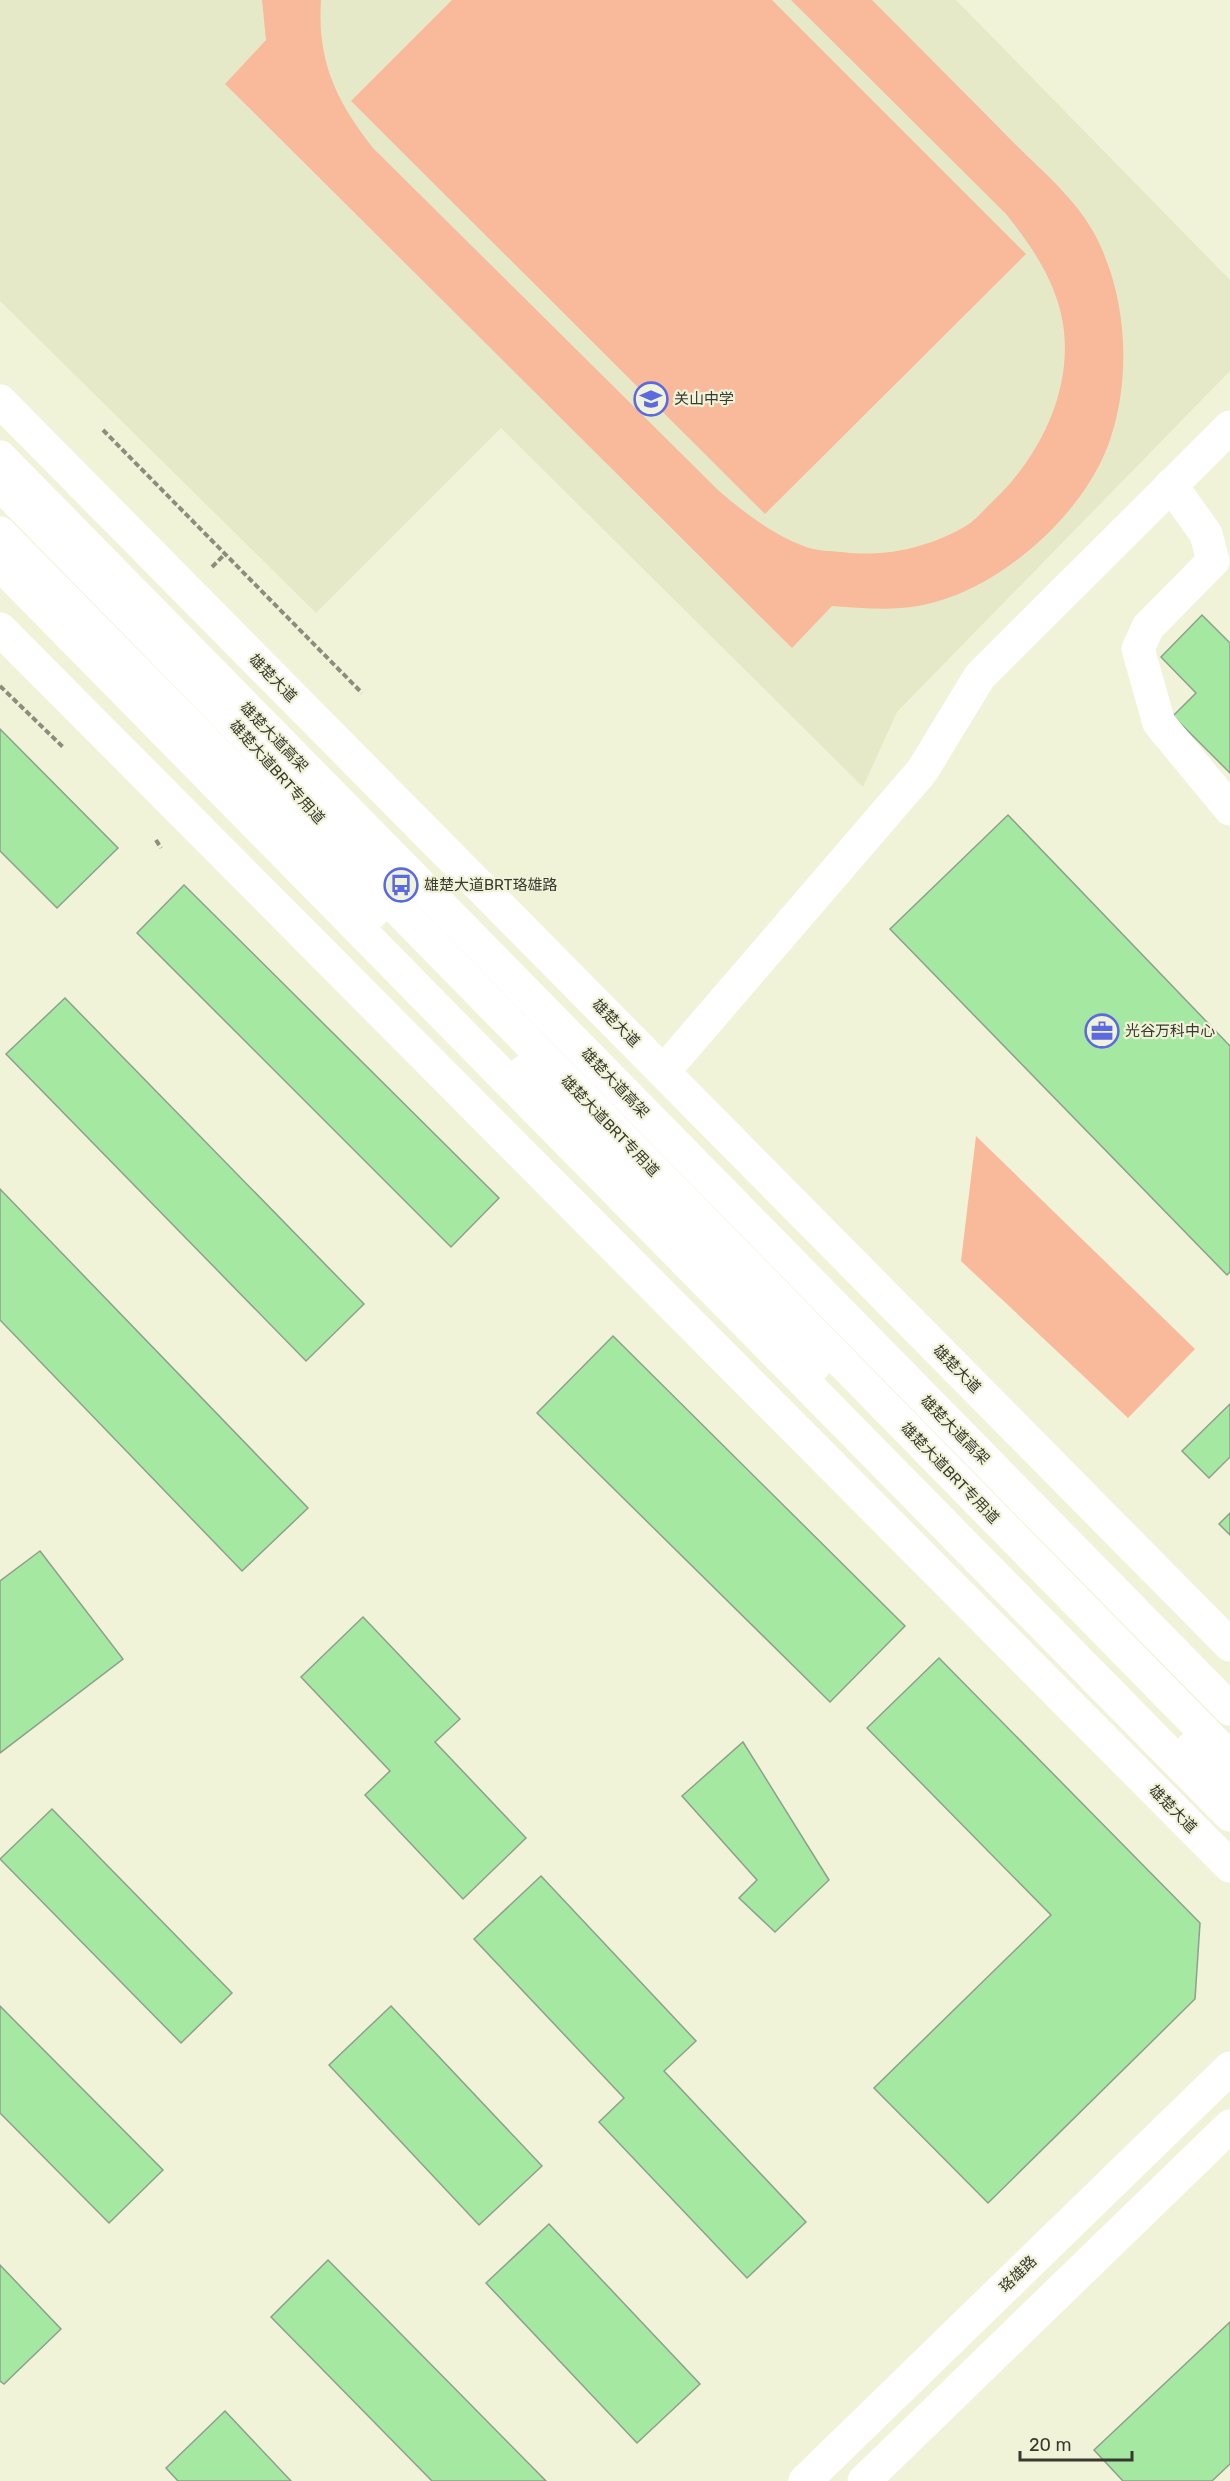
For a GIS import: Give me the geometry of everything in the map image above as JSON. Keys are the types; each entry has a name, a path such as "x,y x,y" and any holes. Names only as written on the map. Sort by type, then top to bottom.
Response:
{"main road":[{"name":"雄楚大道","path":"0,401 1230,1646"},
{"path":"664,1071 922,771 980,676 1230,426"},
{"name":"雄楚大道高架","path":"0,457 1230,1709"},
{"name":"雄楚大道BRT专用道","path":"0,484 259,749 388,898 1230,1758"},
{"path":"1171,485 1206,534 1213,561 1148,627 1138,649 1158,723 1230,809"},
{"name":"雄楚大道BRT专用道","path":"0,533 359,898 642,1193 1230,1786"},
{"path":"0,564 1230,1815"},
{"name":"雄楚大道","path":"0,629 1230,1866"},
{"path":"1109,1693 1230,1839"},
{"name":"珞雄路","path":"805,2481 1230,2068"},
{"path":"864,2481 1230,2126"}],"path":[{"path":"103,430 362,693"},
{"path":"0,686 45,733"}],"shaded area":[{"name":"关山中学","path":"0,0 956,0 1230,280 1230,371 897,712 863,787 501,428 316,613 0,301"},
{"path":"262,0 321,0 322,42 332,79 349,114 373,148 719,491 760,523 806,547 875,553 924,545 955,532 969,524 1006,488 1022,469 1047,427 1056,404 1065,356 1061,314 1051,283 1035,255 1006,214 791,0 872,0 1057,185 1094,233 1114,282 1123,335 1121,389 1117,415 1110,440 1098,468 1080,496 1059,522 1007,567 978,585 948,598 907,608 832,606 792,648 225,84 266,40"},
{"path":"452,0 772,0 1026,254 765,514 351,101"},
{"path":"976,1136 1195,1349 1128,1418 961,1261"}],"building":[{"path":"1202,615 1230,643 1230,773 1173,716 1196,693 1161,657"},
{"path":"0,729 118,848 57,908 0,851"},
{"name":"光谷万科中心","path":"1008,815 1230,1046 1230,1272 1227,1275 890,929"},
{"path":"184,885 499,1198 451,1247 137,933"},
{"path":"65,998 364,1304 306,1361 6,1054"},
{"path":"0,1189 308,1508 242,1571 0,1320"},
{"path":"613,1336 905,1626 830,1702 537,1413"},
{"path":"1230,1404 1230,1457 1209,1478 1182,1451"},
{"path":"1230,1513 1230,1535 1219,1524"},
{"path":"40,1551 123,1659 0,1753 0,1581"},
{"path":"363,1617 460,1719 435,1742 526,1838 463,1899 365,1795 390,1771 301,1677"},
{"path":"939,1658 1200,1923 1195,1999 988,2203 874,2088 1051,1915 867,1728"},
{"path":"743,1742 829,1880 775,1932 739,1898 757,1880 682,1796"},
{"path":"52,1809 232,1993 181,2043 0,1859"},
{"path":"541,1876 696,2041 664,2071 806,2222 747,2278 599,2122 624,2098 474,1939"},
{"path":"0,2006 163,2170 109,2223 0,2113"},
{"path":"391,2006 542,2166 479,2225 329,2065"},
{"path":"549,2224 700,2384 637,2443 486,2283"},
{"path":"328,2260 546,2481 432,2481 271,2317"},
{"path":"0,2265 61,2329 4,2384 0,2381"},
{"path":"1230,2322 1230,2464 1212,2481 1123,2481 1094,2450"},
{"path":"225,2411 291,2481 178,2481 166,2468"}],"place":[{"name":"关山中学","path":"651,399"},
{"name":"雄楚大道BRT珞雄路","path":"401,885"},
{"name":"光谷万科中心","path":"1102,1031"}]}
